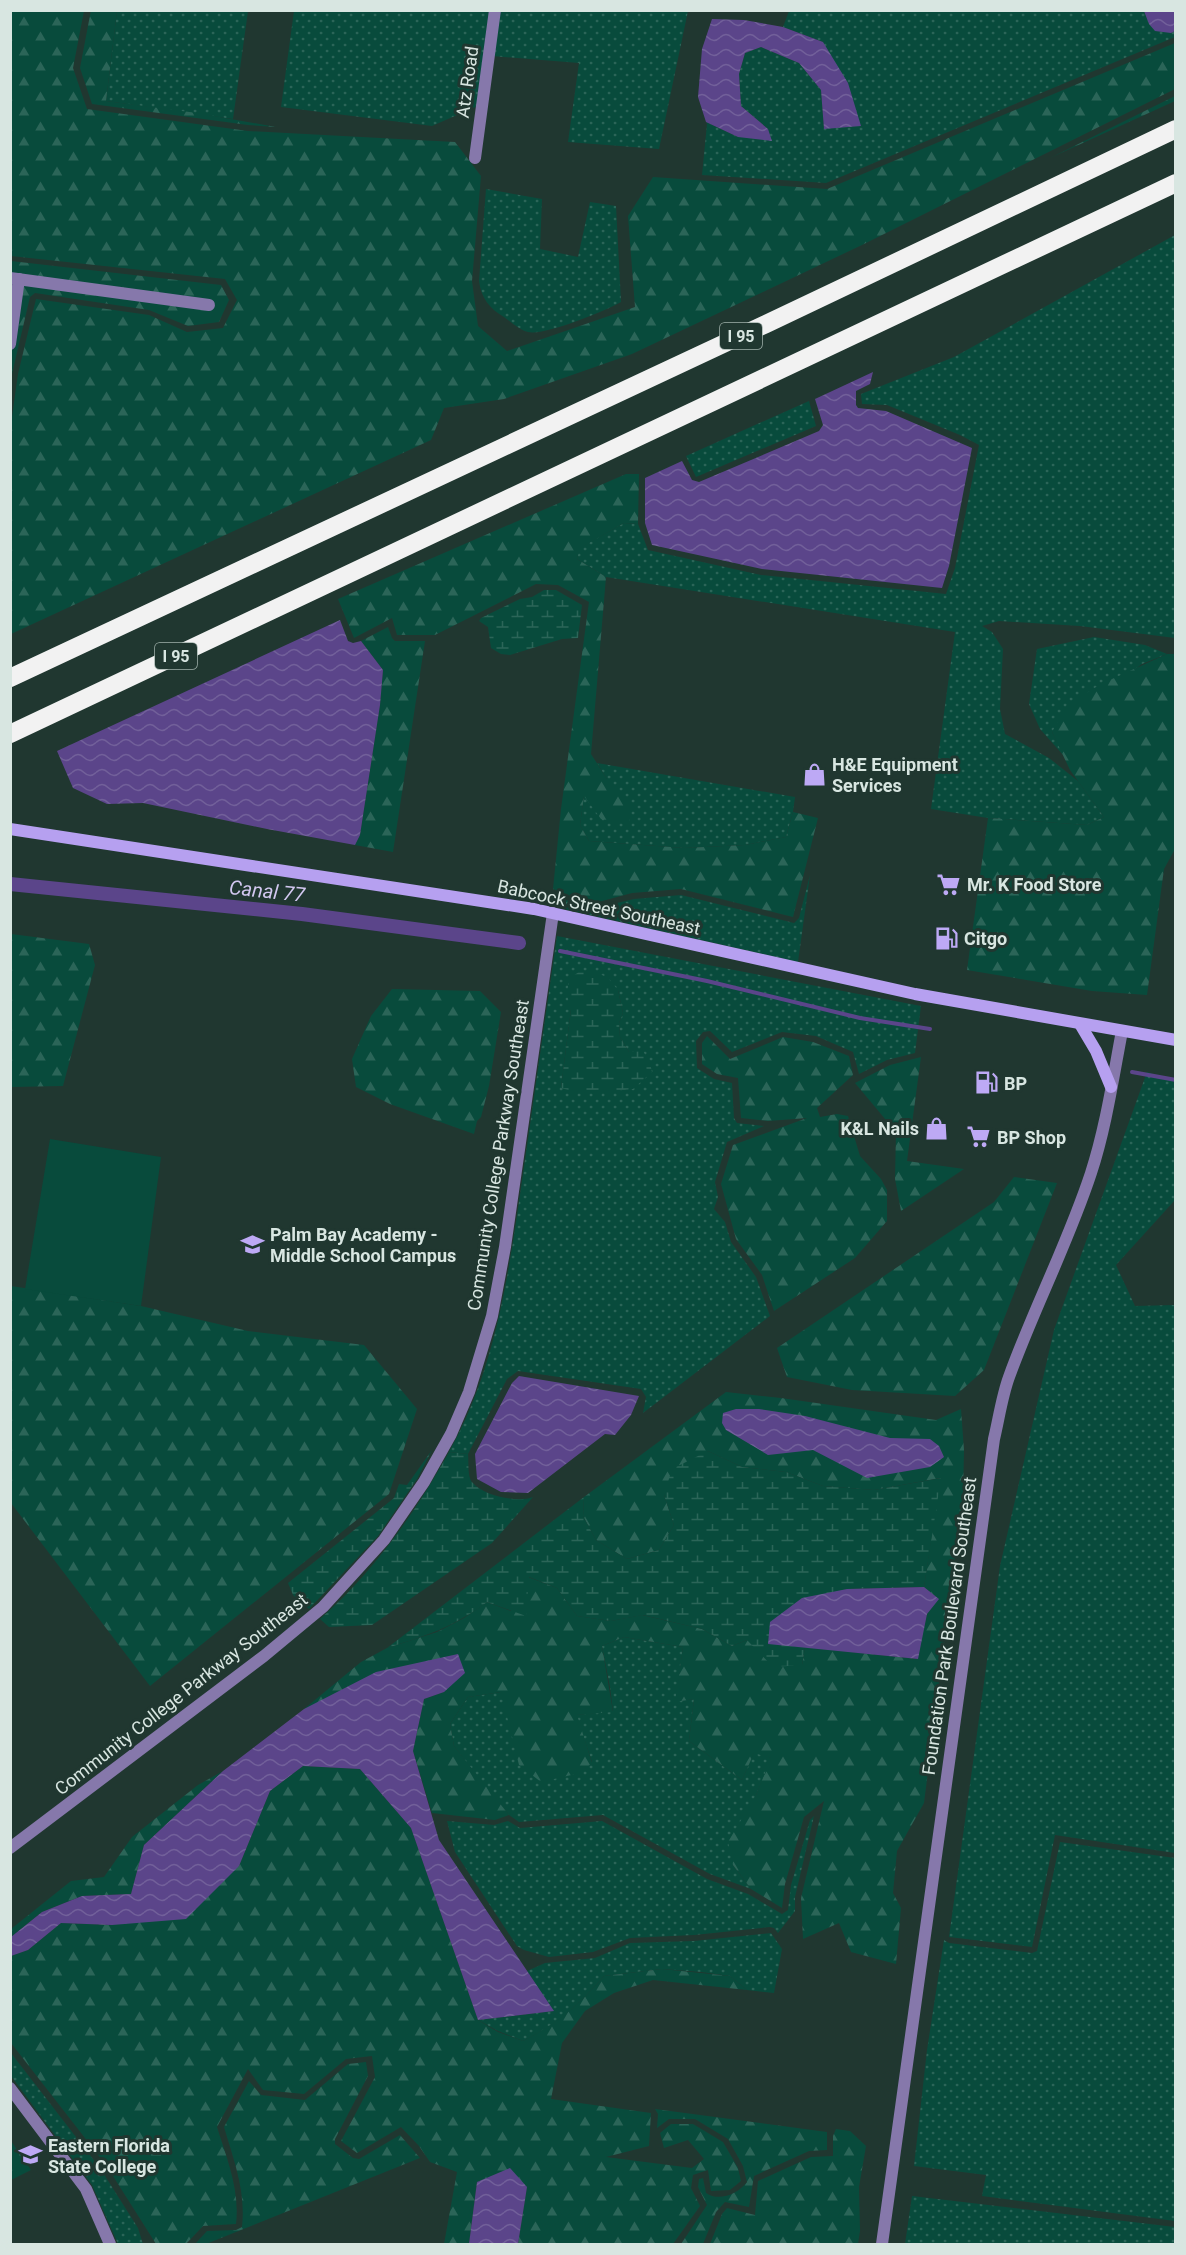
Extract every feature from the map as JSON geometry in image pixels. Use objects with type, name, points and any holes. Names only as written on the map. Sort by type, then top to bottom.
[{"type":"highway","name":"I 95","points":[[10,678],[1176,129]]},
{"type":"highway","name":"I 95","points":[[10,734],[1176,183]]},
{"type":"main road","name":"Babcock Street Southeast","points":[[10,829],[534,909],[893,989],[1176,1040]]},
{"type":"main road","points":[[1080,1024],[1096,1051],[1111,1087]]},
{"type":"street","name":"Atz Road","points":[[475,158],[495,10]]},
{"type":"street","points":[[10,344],[15,279],[209,305]]},
{"type":"street","name":"Community College Parkway Southeast","points":[[10,1848],[264,1656],[323,1607],[384,1540],[424,1482],[469,1392],[492,1316],[505,1247],[553,913]]},
{"type":"street","name":"Foundation Park Boulevard Southeast","points":[[882,2244],[994,1438],[1008,1379],[1039,1300],[1071,1229],[1091,1171],[1122,1031]]},
{"type":"street","points":[[10,2088],[86,2189],[110,2244]]},
{"type":"green space","points":[[11,10],[84,11],[73,68],[87,109],[248,131],[455,142],[481,176],[472,281],[478,326],[507,351],[635,307],[628,216],[653,177],[827,189],[1175,43],[1175,89],[862,245],[632,354],[504,399],[444,408],[431,440],[11,634],[11,424],[18,374],[36,299],[149,315],[187,332],[223,328],[237,300],[225,279],[11,256]]},
{"type":"green space","points":[[91,10],[117,11],[106,101],[197,113],[276,127],[92,104],[80,68]]},
{"type":"green space","points":[[117,11],[248,11],[233,119],[106,101]]},
{"type":"green space","points":[[294,11],[688,11],[659,149],[568,142],[579,63],[492,56],[480,105],[432,126],[281,107]]},
{"type":"green space","points":[[789,11],[1144,11],[1171,33],[1175,31],[1175,37],[826,183],[702,175],[706,122],[738,137],[768,129],[741,106],[739,74],[745,53],[761,47],[799,63],[821,90],[824,129],[823,42],[783,27]]},
{"type":"green space","points":[[1175,96],[1175,101],[1050,158]]},
{"type":"green space","points":[[486,189],[542,199],[540,249],[578,257],[590,202],[616,206],[621,302],[575,322],[536,332],[522,330],[494,310],[484,298],[479,281]]},
{"type":"green space","points":[[1175,235],[1175,638],[1080,626],[999,621],[982,626],[992,632],[1003,649],[1000,709],[1005,734],[1049,758],[1078,781],[1104,817],[1087,825],[988,818],[931,809],[955,632],[606,577],[577,559],[579,548],[624,523],[638,524],[648,550],[761,575],[946,594],[955,568],[979,445],[887,405],[862,404],[861,394],[954,357]]},
{"type":"green space","points":[[11,261],[221,285],[229,300],[219,322],[188,326],[149,310],[35,293],[30,297],[11,378]]},
{"type":"green space","points":[[809,401],[816,426],[696,477],[686,456]]},
{"type":"green space","points":[[626,474],[639,474],[638,524],[624,523],[580,548],[577,559],[606,577],[591,754],[607,779],[631,807],[629,823],[601,819],[584,796],[580,825],[589,841],[684,848],[745,845],[786,837],[793,812],[818,818],[793,917],[681,889],[632,893],[591,904],[553,889],[561,809],[589,602],[558,585],[536,584],[435,635],[397,635],[392,618],[354,638],[338,599]]},
{"type":"green space","points":[[544,590],[556,590],[582,605],[578,638],[562,639],[510,655],[501,654],[491,648],[488,627],[479,621],[481,618]]},
{"type":"green space","points":[[388,627],[395,641],[425,641],[393,852],[355,845],[360,835],[380,705],[383,670],[361,641]]},
{"type":"green space","points":[[1094,637],[1145,645],[1167,654],[1142,664],[1052,732],[1064,756],[1040,729],[1029,704],[1037,649]]},
{"type":"green space","points":[[1167,654],[1176,654],[1175,849],[1164,869],[1147,995],[1092,991],[967,970],[988,818],[1087,825],[1104,817],[1070,770],[1052,732],[1067,705],[1101,684]]},
{"type":"green space","points":[[597,763],[795,797],[786,837],[745,845],[684,848],[589,841],[580,825],[584,795],[607,779]]},
{"type":"green space","points":[[810,875],[798,962],[565,909],[566,900],[591,909],[634,899],[681,895],[794,923],[799,918]]},
{"type":"green space","points":[[11,934],[89,944],[95,965],[63,1086],[11,1087]]},
{"type":"green space","points":[[557,936],[921,1006],[915,1053],[887,1060],[859,1074],[853,1052],[816,1036],[782,1032],[732,1052],[710,1031],[703,1032],[696,1041],[697,1068],[714,1079],[732,1083],[734,1118],[737,1123],[764,1126],[727,1142],[715,1182],[718,1197],[714,1209],[725,1222],[731,1242],[756,1277],[770,1316],[643,1413],[646,1397],[641,1389],[518,1371],[507,1379],[468,1454],[449,1452],[466,1419],[479,1384],[500,1313],[513,1240]],"holes":[[[618,990],[623,1013],[619,1023],[620,1037],[629,1052],[624,1090],[561,1088],[571,1009]]]},
{"type":"green space","points":[[581,971],[598,973],[608,978],[618,990],[623,1013],[619,1023],[620,1037],[629,1052],[643,1051],[652,1072],[633,1089],[580,1093],[561,1088],[571,1009],[567,995],[569,978]]},
{"type":"green space","points":[[392,989],[480,991],[501,1012],[489,1086],[474,1134],[390,1104],[356,1087],[352,1059],[371,1016]]},
{"type":"green space","points":[[707,1036],[730,1059],[783,1037],[813,1042],[849,1056],[853,1075],[817,1108],[820,1117],[837,1114],[848,1116],[860,1156],[881,1179],[887,1190],[887,1221],[855,1258],[774,1311],[762,1275],[736,1239],[721,1184],[733,1145],[807,1118],[768,1121],[741,1118],[738,1078],[717,1074],[702,1064],[702,1043]]},
{"type":"green space","points":[[921,1057],[907,1161],[964,1169],[901,1211],[895,1179],[896,1132],[855,1083],[890,1065]]},
{"type":"green space","points":[[1147,1072],[1175,1082],[1175,1200],[1116,1265],[1135,1306],[1175,1305],[1175,1853],[1055,1835],[1032,1947],[949,1937],[1000,1566],[1054,1330]]},
{"type":"green space","points":[[50,1139],[161,1157],[141,1306],[25,1289]]},
{"type":"green space","points":[[1014,1177],[1057,1183],[984,1370],[955,1396],[852,1390],[787,1377],[777,1348],[994,1202]]},
{"type":"green space","points":[[11,1286],[141,1306],[248,1331],[364,1345],[417,1409],[389,1494],[150,1686],[11,1503]]},
{"type":"green space","points":[[726,1392],[936,1420],[961,1409],[964,1450],[963,1496],[924,1803],[897,1851],[893,1893],[901,1908],[896,1964],[851,1952],[839,1923],[803,1939],[801,1898],[824,1801],[804,1817],[785,1884],[782,1908],[751,1889],[733,1865],[728,1842],[756,1795],[771,1758],[754,1753],[742,1780],[689,1741],[694,1699],[675,1702],[683,1647],[624,1637],[602,1646],[613,1712],[577,1715],[592,1763],[580,1773],[541,1782],[519,1765],[501,1692],[468,1697],[450,1724],[454,1746],[509,1815],[495,1820],[432,1813],[413,1751],[424,1699],[444,1692],[304,1709],[361,1662],[387,1648],[437,1632],[464,1618],[487,1602],[511,1611],[528,1577],[557,1588],[577,1616],[611,1621],[642,1615],[702,1629],[732,1646],[747,1640],[802,1665],[805,1647],[917,1659],[927,1614],[938,1599],[924,1587],[940,1478],[874,1490],[823,1486],[786,1472],[742,1467],[708,1451],[664,1495],[674,1525],[659,1550],[627,1559],[596,1540],[583,1516],[584,1497]]},
{"type":"green space","points":[[432,1450],[417,1479],[378,1536],[309,1609],[293,1595],[288,1583],[394,1498],[399,1484],[407,1485]]},
{"type":"green space","points":[[708,1451],[742,1467],[786,1472],[823,1486],[874,1490],[941,1478],[924,1587],[847,1589],[768,1643],[805,1647],[802,1665],[773,1667],[747,1640],[732,1646],[702,1629],[643,1615],[611,1621],[577,1616],[557,1588],[529,1577],[526,1616],[487,1602],[439,1630],[387,1648],[584,1497],[583,1516],[596,1540],[627,1559],[659,1550],[674,1525],[664,1495],[672,1469]]},
{"type":"green space","points":[[449,1452],[468,1454],[471,1481],[485,1492],[510,1499],[533,1497],[492,1543],[372,1625],[329,1627],[320,1619],[357,1582],[392,1541]]},
{"type":"green space","points":[[624,1637],[683,1647],[676,1701],[694,1699],[689,1741],[742,1780],[754,1752],[772,1758],[756,1795],[733,1865],[751,1889],[710,1874],[603,1815],[519,1822],[509,1815],[454,1746],[450,1724],[468,1697],[501,1692],[592,1762],[576,1715],[613,1711],[602,1646]]},
{"type":"green space","points":[[303,1766],[360,1769],[411,1828],[478,2020],[498,2032],[523,2041],[567,2013],[604,1976],[662,1969],[730,1976],[747,1990],[653,1980],[614,1993],[585,2011],[562,2043],[551,2099],[651,2113],[649,2146],[606,2157],[692,2168],[704,2159],[688,2140],[664,2148],[660,2133],[671,2124],[693,2124],[723,2142],[738,2168],[741,2181],[730,2190],[711,2191],[708,2170],[693,2175],[691,2188],[700,2206],[673,2244],[518,2244],[527,2187],[477,2182],[469,2244],[444,2244],[457,2172],[430,2162],[401,2127],[357,2153],[341,2141],[375,2077],[372,2056],[346,2059],[304,2094],[263,2090],[248,2069],[217,2127],[234,2187],[236,2224],[203,2226],[186,2244],[156,2244],[106,2165],[11,2043],[11,1956],[28,1950],[61,1923],[112,1925],[239,1866],[270,1791]]},
{"type":"green space","points":[[223,1771],[144,1845],[131,1894],[82,1896],[42,1912],[11,1937],[11,1929],[71,1881],[104,1877],[132,1837],[198,1785]]},
{"type":"green space","points":[[814,1816],[795,1897],[795,1911],[778,1933],[770,1927],[694,1935],[630,1938],[593,1952],[549,1957],[517,1946],[455,1852],[447,1821],[494,1825],[508,1821],[520,1828],[602,1821],[707,1879],[748,1894],[782,1914],[788,1910],[791,1885],[810,1820]]},
{"type":"green space","points":[[1060,1842],[1175,1858],[1175,2221],[982,2196],[986,2175],[914,2166],[927,2050],[944,1940],[949,1943],[1032,1953],[1037,1951]]},
{"type":"green space","points":[[771,1933],[782,1949],[774,1993],[747,1990],[730,1976],[662,1969],[604,1976],[567,2013],[547,2028],[523,2041],[478,2020],[553,2011],[527,1971],[545,1963],[595,1958],[630,1943],[694,1941]]},
{"type":"green space","points":[[11,2053],[100,2168],[138,2228],[143,2244],[118,2244],[92,2185],[11,2076]]},
{"type":"green space","points":[[366,2062],[368,2076],[335,2139],[335,2144],[353,2158],[359,2159],[400,2135],[420,2158],[206,2244],[195,2244],[207,2231],[236,2230],[242,2227],[241,2189],[224,2127],[249,2081],[261,2095],[305,2100],[348,2064]]},
{"type":"green space","points":[[655,2109],[827,2132],[827,2150],[809,2151],[754,2176],[749,2207],[725,2202],[716,2212],[703,2244],[681,2244],[707,2205],[698,2187],[699,2179],[703,2178],[706,2193],[717,2197],[734,2193],[747,2182],[743,2166],[728,2139],[695,2119],[669,2119],[657,2128],[658,2114]]},
{"type":"green space","points":[[836,2129],[850,2131],[866,2146],[859,2187],[858,2244],[710,2244],[722,2214],[727,2208],[755,2215],[758,2181],[811,2157],[833,2156],[833,2136]]},
{"type":"green space","points":[[11,2141],[31,2170],[10,2180]]},
{"type":"green space","points":[[912,2196],[1175,2227],[1175,2244],[905,2244]]},
{"type":"water","points":[[1144,11],[1175,11],[1175,31],[1171,33],[1155,31],[1149,24]]},
{"type":"water","points":[[712,19],[744,20],[783,27],[823,42],[848,83],[861,126],[824,129],[821,90],[799,63],[761,47],[745,53],[739,74],[741,106],[768,129],[772,141],[738,137],[706,122],[698,97],[702,49]]},
{"type":"water","points":[[873,372],[870,384],[856,391],[858,408],[886,411],[972,448],[949,566],[942,588],[762,569],[652,545],[645,523],[645,478],[682,461],[692,480],[699,482],[819,431],[823,425],[815,399]]},
{"type":"water","points":[[340,620],[348,641],[353,643],[361,641],[383,670],[380,705],[360,835],[355,845],[143,803],[107,804],[73,788],[57,751]]},
{"type":"water","points":[[519,1376],[639,1396],[631,1415],[615,1435],[605,1434],[528,1493],[501,1492],[477,1479],[475,1454],[512,1383]]},
{"type":"water","points":[[736,1409],[759,1409],[805,1416],[890,1438],[930,1439],[939,1446],[944,1457],[930,1467],[867,1478],[813,1450],[768,1455],[726,1430],[722,1423],[723,1413]]},
{"type":"water","points":[[924,1587],[939,1599],[927,1614],[918,1659],[768,1644],[770,1622],[802,1598],[847,1589]]},
{"type":"water","points":[[458,1654],[465,1673],[444,1692],[424,1699],[413,1751],[439,1840],[554,2011],[478,2020],[411,1828],[360,1769],[303,1766],[270,1791],[239,1866],[186,1919],[112,1925],[61,1923],[28,1950],[11,1956],[11,1937],[42,1912],[82,1896],[131,1894],[144,1845],[223,1771],[304,1709],[376,1672]]},
{"type":"water","points":[[510,2168],[527,2187],[518,2244],[469,2244],[477,2182]]},
{"type":"waterway","name":"Canal 77","points":[[10,884],[302,914],[519,943]]},
{"type":"waterway","points":[[560,951],[707,981],[860,1018],[930,1029]]},
{"type":"waterway","points":[[1132,1072],[1176,1080]]},
{"type":"place","name":"H&E Equipment Services","points":[[814,774]]},
{"type":"place","name":"Mr. K Food Store","points":[[949,884]]},
{"type":"place","name":"Citgo","points":[[946,938]]},
{"type":"place","name":"BP","points":[[986,1083]]},
{"type":"place","name":"K&L Nails","points":[[937,1128]]},
{"type":"place","name":"BP Shop","points":[[979,1137]]},
{"type":"place","name":"Palm Bay Academy - Middle School Campus","points":[[252,1244]]},
{"type":"place","name":"Eastern Florida State College","points":[[30,2155]]}]
